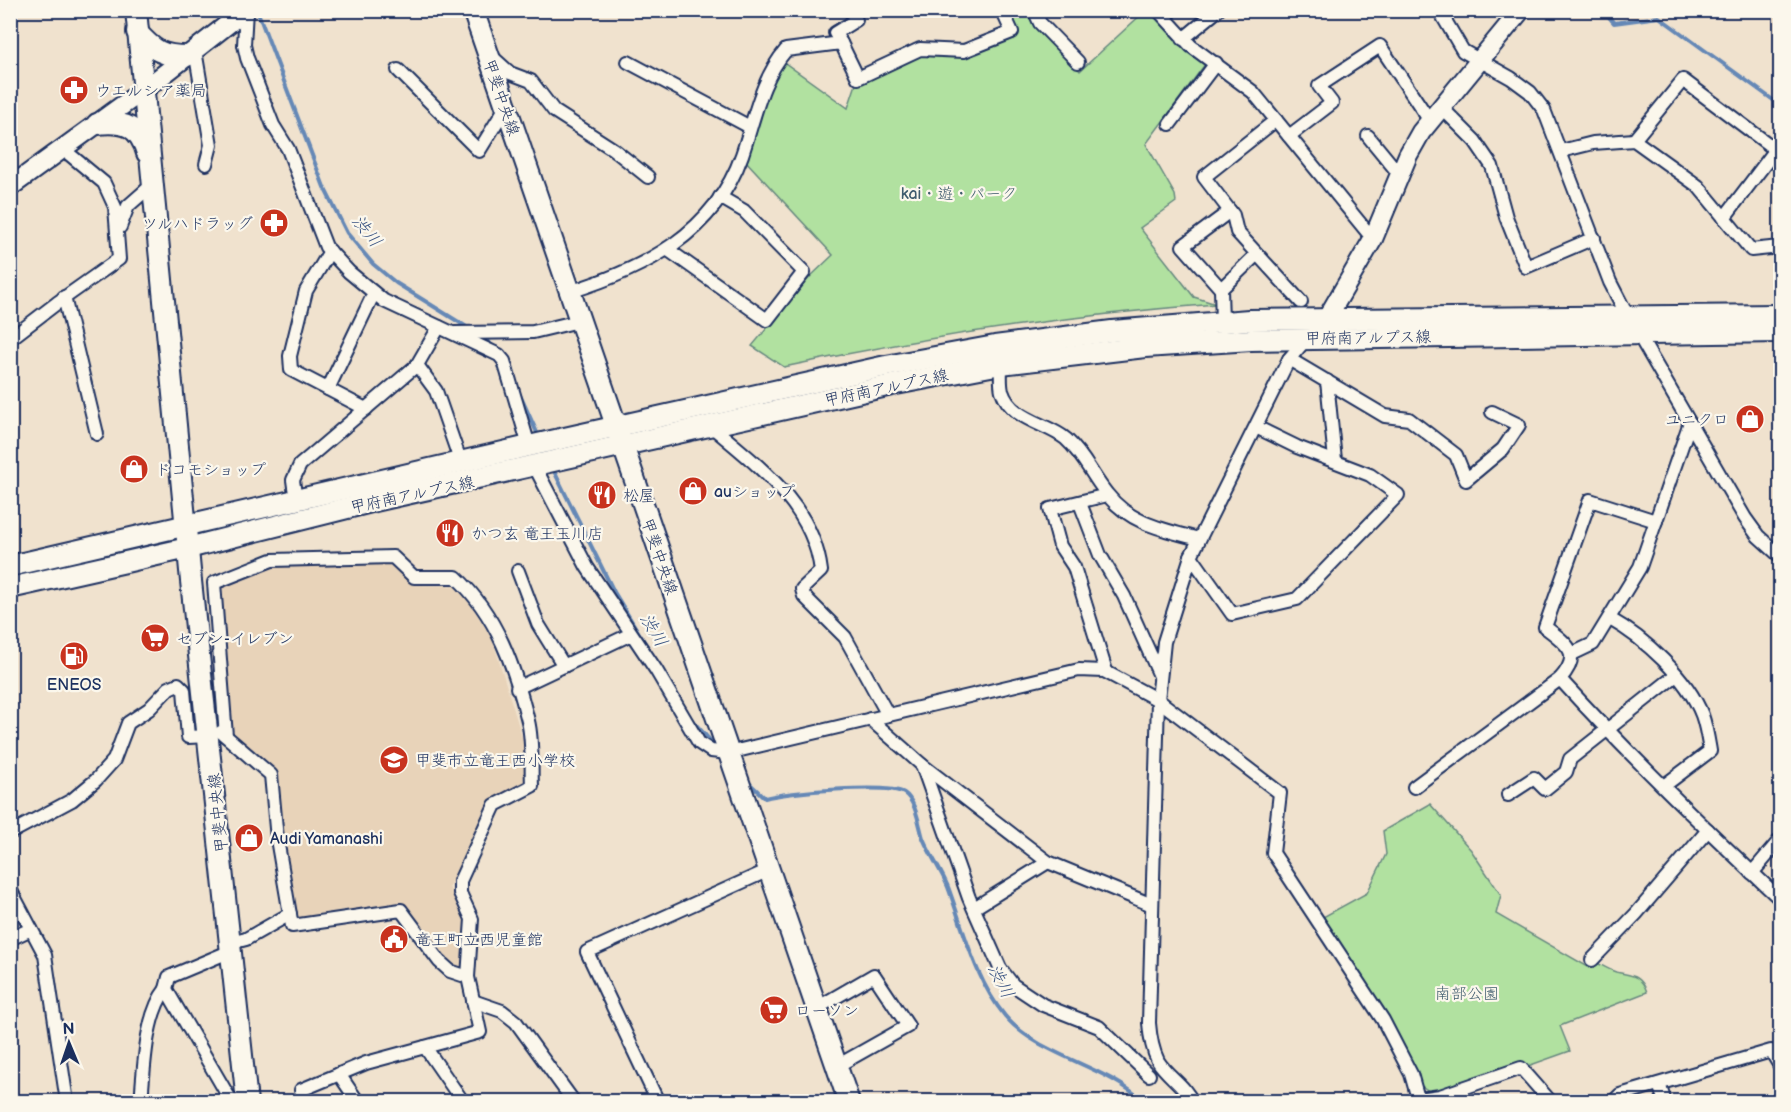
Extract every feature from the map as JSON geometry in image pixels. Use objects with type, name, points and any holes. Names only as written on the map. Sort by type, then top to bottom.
[{"type":"main road","points":[[136,10],[153,177]]},
{"type":"main road","name":"甲斐中央線","points":[[473,10],[621,446],[849,1101]]},
{"type":"main road","points":[[137,32],[150,47],[168,56],[191,53]]},
{"type":"main road","points":[[97,124],[121,123],[142,137],[153,177]]},
{"type":"main road","name":"甲斐中央線","points":[[153,177],[188,548],[215,735],[231,947],[247,1101]]},
{"type":"main road","name":"甲府南アルプス線","points":[[10,566],[886,366],[995,346],[1112,330],[1222,322],[1327,318],[1780,315]]},
{"type":"main road","name":"甲府南アルプス線","points":[[10,588],[188,548],[375,501],[535,467],[896,384],[1001,364],[1145,347],[1307,338],[1780,332]]},
{"type":"street","points":[[850,10],[856,21],[836,33],[858,78],[920,49],[964,51],[1012,32],[1002,10]]},
{"type":"street","points":[[1034,10],[1040,23],[1078,62]]},
{"type":"street","points":[[1158,10],[1184,39],[1253,92],[1372,238]]},
{"type":"street","points":[[1184,39],[1218,10]]},
{"type":"street","points":[[1439,10],[1463,51],[1511,78],[1530,92],[1544,110],[1610,282],[1627,315],[1689,424],[1758,536],[1780,556]]},
{"type":"street","points":[[1192,1101],[1189,1094],[1159,1062],[1151,1043],[1149,1023],[1158,700],[1164,642],[1191,556],[1289,359],[1327,318],[1372,238],[1408,155],[1435,114],[1521,10]]},
{"type":"street","points":[[10,187],[145,89],[246,11]]},
{"type":"street","points":[[246,11],[244,45],[247,58],[273,125],[288,149],[319,234],[330,251],[384,301],[499,356],[504,361],[529,446]]},
{"type":"street","points":[[569,292],[611,278],[680,242],[706,218],[720,197],[741,157],[768,79],[786,50],[841,43]]},
{"type":"street","points":[[1289,136],[1332,103],[1319,86],[1380,46],[1435,114],[1475,141],[1492,166],[1506,217],[1526,267],[1594,238]]},
{"type":"street","points":[[487,52],[510,73],[531,81],[554,111],[613,149],[648,177]]},
{"type":"street","points":[[191,53],[211,145],[206,164]]},
{"type":"street","points":[[628,62],[750,127]]},
{"type":"street","points":[[1170,123],[1216,63]]},
{"type":"street","points":[[398,70],[479,151],[506,107]]},
{"type":"street","points":[[1634,141],[1683,80],[1778,146],[1724,218]]},
{"type":"street","points":[[1276,120],[1204,177],[1230,211],[1237,232],[1300,302]]},
{"type":"street","points":[[1368,136],[1400,175]]},
{"type":"street","points":[[1561,151],[1593,143],[1634,141],[1698,186],[1751,250],[1780,247]]},
{"type":"street","points":[[10,339],[64,297],[120,259],[115,207],[104,183],[63,149]]},
{"type":"street","points":[[118,234],[128,206],[153,177]]},
{"type":"street","points":[[667,249],[767,320],[804,272],[744,211],[720,197]]},
{"type":"street","points":[[1222,322],[1221,288],[1183,246],[1230,211]]},
{"type":"street","points":[[330,251],[306,291],[290,357],[291,370],[366,409]]},
{"type":"street","points":[[1221,288],[1257,254]]},
{"type":"street","points":[[328,389],[374,293]]},
{"type":"street","points":[[64,297],[97,434]]},
{"type":"street","points":[[451,333],[533,332],[579,321]]},
{"type":"street","points":[[296,501],[293,480],[300,465],[417,365],[439,327]]},
{"type":"street","points":[[1289,359],[1385,416],[1409,419],[1456,455],[1466,480],[1503,448],[1519,425],[1492,412]]},
{"type":"street","points":[[1001,364],[1002,392],[1020,415],[1064,438],[1084,457],[1107,495],[1125,512],[1144,524],[1199,539]]},
{"type":"street","points":[[417,365],[436,391],[461,463]]},
{"type":"street","points":[[1327,381],[1335,460]]},
{"type":"street","points":[[1572,654],[1593,644],[1641,567],[1689,424]]},
{"type":"street","points":[[711,426],[780,484],[801,516],[818,552],[821,570],[802,589],[804,596],[845,637],[888,715]]},
{"type":"street","points":[[1191,556],[1232,614],[1297,598],[1398,495],[1370,475],[1297,447],[1256,427]]},
{"type":"street","points":[[535,467],[587,567],[632,634],[699,743],[711,751],[728,753],[1079,670],[1106,671],[1158,700],[1280,793],[1272,853],[1383,1020],[1411,1074],[1419,1100],[1440,1096],[1521,1068],[1551,1101]]},
{"type":"street","points":[[1106,671],[1074,567],[1060,546],[1050,509],[1107,495]]},
{"type":"street","points":[[1414,787],[1560,679],[1570,667],[1572,654],[1566,644],[1545,627],[1590,500],[1656,521]]},
{"type":"street","points":[[1080,503],[1100,555],[1124,596],[1161,677]]},
{"type":"street","points":[[215,735],[214,583],[272,560],[393,557],[414,577],[456,577],[471,591],[492,619],[501,636],[529,723],[531,786],[495,805],[460,880],[460,893],[472,919],[468,977],[480,1032],[366,1063],[301,1090],[304,1101]]},
{"type":"street","points":[[518,571],[538,624],[564,666]]},
{"type":"street","points":[[1610,618],[1636,634],[1675,676],[1702,715],[1710,751],[1665,785]]},
{"type":"street","points":[[517,688],[632,634]]},
{"type":"street","points":[[1508,795],[1533,778],[1545,789],[1566,772],[1570,759],[1675,676]]},
{"type":"street","points":[[1560,679],[1634,760],[1665,785],[1780,899]]},
{"type":"street","points":[[10,833],[72,800],[96,780],[114,760],[128,723],[149,709],[169,688],[178,684],[184,690],[188,737],[215,735],[271,775],[277,839],[292,926],[401,910],[439,961],[450,971],[468,977]]},
{"type":"street","points":[[870,719],[922,765],[1048,862],[1152,905]]},
{"type":"street","points":[[922,765],[974,908],[1000,968],[1013,985],[1042,1005],[1099,1027],[1149,1076]]},
{"type":"street","points":[[1592,960],[1636,914],[1708,830]]},
{"type":"street","points":[[1752,873],[1780,840]]},
{"type":"street","points":[[974,908],[1048,862]]},
{"type":"street","points":[[658,1101],[586,952],[769,870]]},
{"type":"street","points":[[10,889],[45,955],[67,1101]]},
{"type":"street","points":[[141,1101],[146,1051],[159,999],[166,989],[169,976],[231,947],[290,914]]},
{"type":"street","points":[[10,939],[31,928]]},
{"type":"street","points":[[817,1008],[874,975],[908,1026],[837,1066]]},
{"type":"street","points":[[166,989],[230,1099],[237,1101]]},
{"type":"street","points":[[473,1001],[502,1011],[516,1022],[574,1101]]},
{"type":"street","points":[[425,1047],[464,1101]]},
{"type":"street","points":[[1613,1101],[1620,1095],[1771,1052],[1780,1066]]},
{"type":"street","points":[[339,1074],[358,1101]]},
{"type":"street","points":[[1659,1084],[1665,1101]]},
{"type":"shaded area","name":"甲斐市立竜王西小学校","points":[[388,563],[413,585],[459,586],[492,638],[525,747],[525,786],[490,803],[449,887],[469,927],[464,971],[452,967],[441,955],[403,904],[298,918],[284,838],[277,773],[230,731],[220,584],[272,565]]},
{"type":"green space","name":"kai・遊・パーク","points":[[1006,11],[1032,11],[1038,24],[1080,71],[1145,11],[1150,11],[1206,63],[1146,144],[1175,195],[1176,202],[1140,228],[1194,297],[1216,304],[1107,314],[999,328],[784,367],[752,346],[810,277],[833,255],[745,160],[757,115],[782,61],[848,108],[856,84],[922,52],[1017,34]]},
{"type":"green space","name":"南部公園","points":[[1430,804],[1471,850],[1501,895],[1496,914],[1588,967],[1597,963],[1639,979],[1647,992],[1560,1026],[1570,1051],[1528,1066],[1518,1063],[1439,1092],[1429,1091],[1420,1085],[1323,917],[1367,893],[1386,854],[1383,831]]},
{"type":"waterway","name":"渋川","points":[[257,10],[324,187],[347,233],[373,264],[396,283],[470,329]]},
{"type":"waterway","points":[[1603,10],[1614,23],[1659,17],[1780,105]]},
{"type":"waterway","name":"渋川","points":[[482,336],[496,349]]},
{"type":"waterway","name":"渋川","points":[[520,395],[539,437]]},
{"type":"waterway","name":"渋川","points":[[553,469],[614,592],[691,719],[717,748]]},
{"type":"waterway","name":"渋川","points":[[748,782],[765,798],[814,791],[859,789],[895,790],[904,793],[914,807],[923,838],[948,887],[978,971],[1005,1016],[1035,1041],[1111,1079],[1144,1102]]},
{"type":"place","name":"ウエルシア薬局","points":[[74,90]]},
{"type":"place","name":"ツルハドラッグ","points":[[274,223]]},
{"type":"place","name":"ユニクロ","points":[[1750,419]]},
{"type":"place","name":"ドコモショップ","points":[[134,469]]},
{"type":"place","name":"auショップ","points":[[693,491]]},
{"type":"place","name":"松屋","points":[[602,495]]},
{"type":"place","name":"かつ玄 竜王玉川店","points":[[450,533]]},
{"type":"place","name":"セブン-イレブン","points":[[155,638]]},
{"type":"place","name":"ENEOS","points":[[74,656]]},
{"type":"place","name":"甲斐市立竜王西小学校","points":[[394,760]]},
{"type":"place","name":"Audi Yamanashi","points":[[249,838]]},
{"type":"place","name":"竜王町立西児童館","points":[[394,939]]},
{"type":"place","name":"ローソン","points":[[774,1010]]}]
